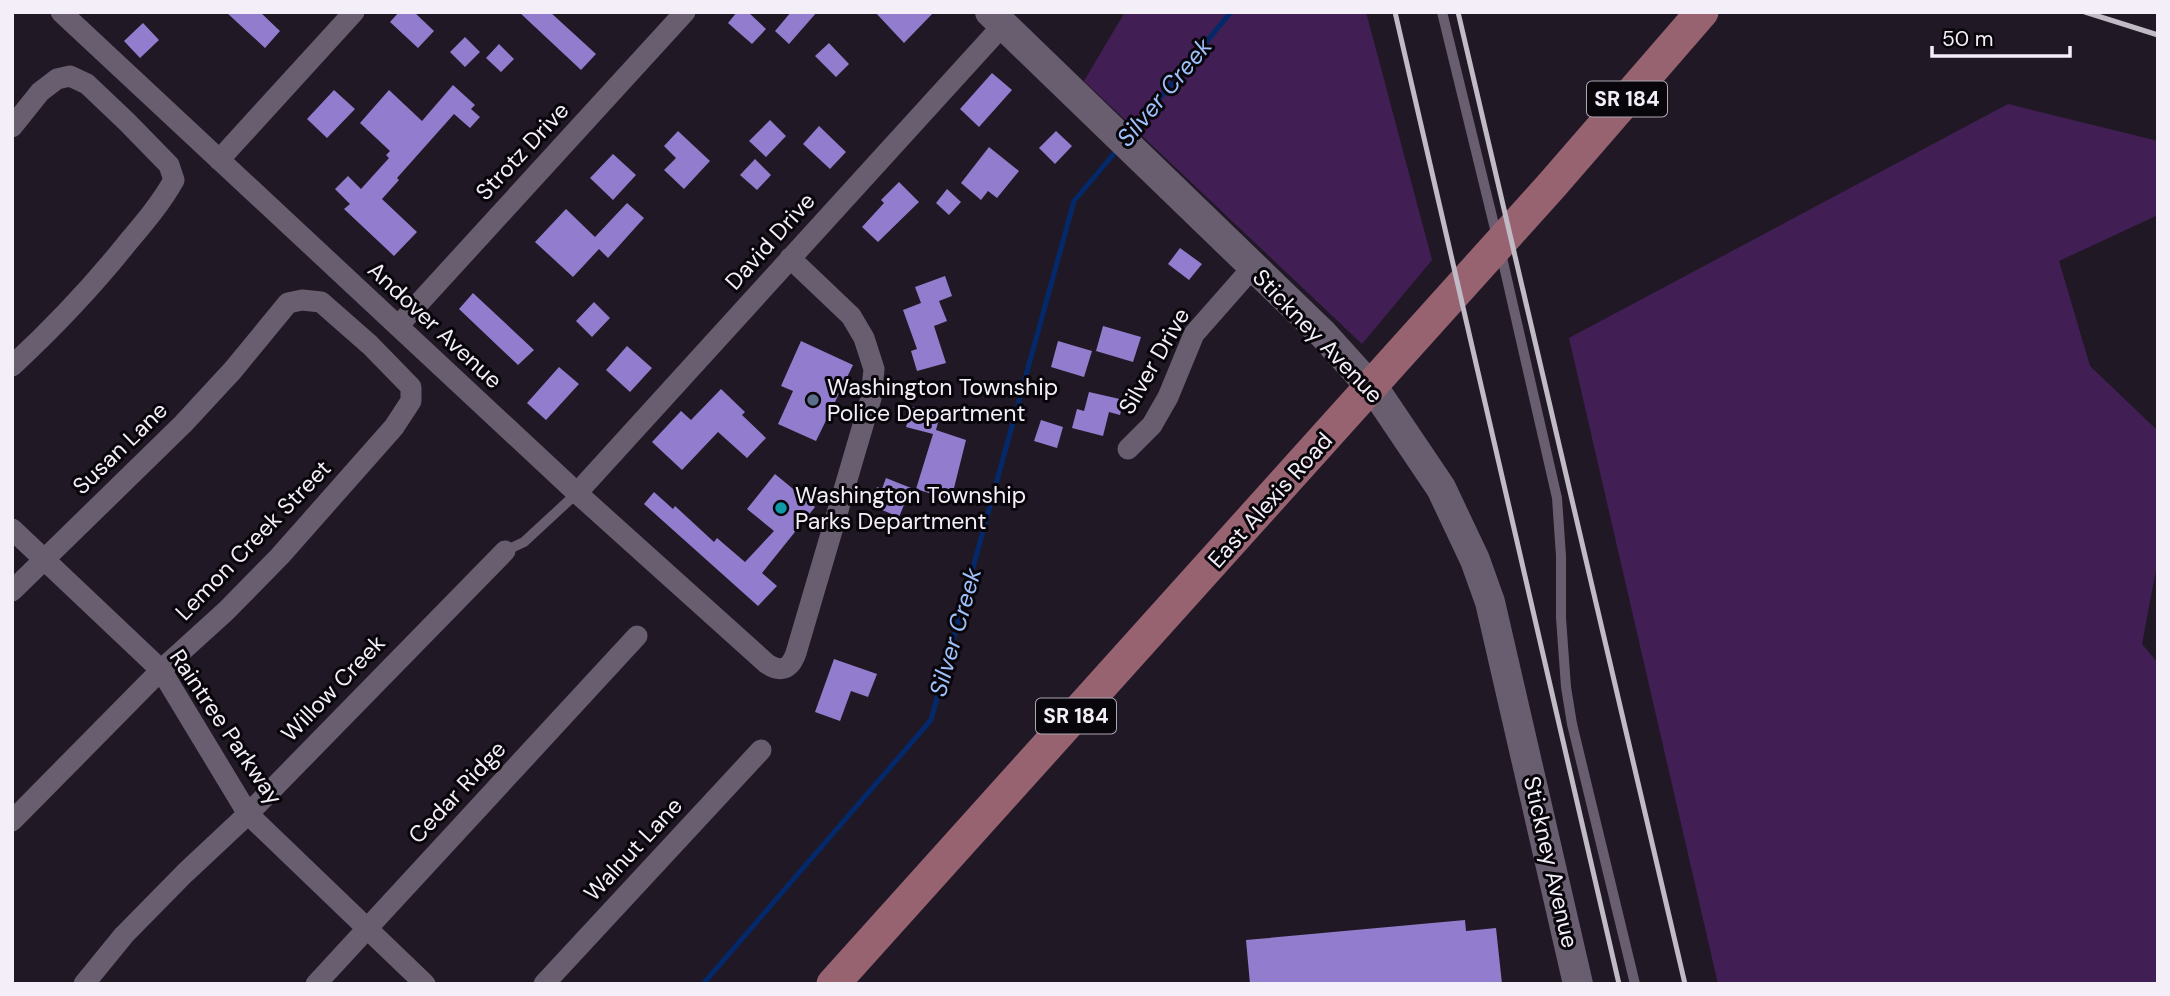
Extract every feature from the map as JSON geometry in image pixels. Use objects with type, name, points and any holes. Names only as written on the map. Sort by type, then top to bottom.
[{"type":"main road","name":"East Alexis Road","points":[[833,984],[1318,447],[1702,12]]},
{"type":"street","name":"Andover Avenue","points":[[61,12],[577,493],[766,663],[779,670],[786,669],[796,653],[859,441],[874,381],[868,347],[851,316],[790,258]]},
{"type":"street","points":[[219,160],[354,12]]},
{"type":"street","name":"Strotz Drive","points":[[398,326],[685,12]]},
{"type":"street","name":"Stickney Avenue","points":[[997,18],[1322,334],[1374,390],[1441,488],[1475,560],[1490,602],[1578,984]]},
{"type":"street","name":"David Drive","points":[[577,493],[790,258],[997,18]]},
{"type":"street","points":[[12,127],[40,92],[57,79],[70,76],[88,84],[127,122],[169,165],[174,180],[163,200],[111,264],[12,366]]},
{"type":"street","name":"Silver Drive","points":[[1128,449],[1152,425],[1168,397],[1194,334],[1253,267]]},
{"type":"street","name":"Susan Lane","points":[[12,592],[184,424],[288,303],[302,300],[321,302],[370,345],[411,387],[411,401],[381,442]]},
{"type":"street","name":"Lemon Creek Street","points":[[12,821],[161,670],[226,611],[280,556],[381,442]]},
{"type":"street","name":"Raintree Parkway","points":[[12,529],[161,670],[248,814],[425,984]]},
{"type":"street","name":"Willow Creek","points":[[84,984],[124,935],[248,814],[505,551]]},
{"type":"street","name":"Cedar Ridge","points":[[316,984],[637,636]]},
{"type":"street","name":"Walnut Lane","points":[[544,984],[761,750]]},
{"type":"lane","points":[[1442,12],[1549,457],[1557,498],[1566,687],[1572,724],[1635,984]]},
{"type":"lane","points":[[505,551],[524,542],[577,493]]},
{"type":"shaded area","points":[[1125,12],[1366,12],[1432,260],[1362,344],[1084,81]]},
{"type":"shaded area","points":[[2008,104],[2158,141],[2158,215],[2059,261],[2090,366],[2158,431],[2158,559],[2142,644],[2158,663],[2158,984],[1718,984],[1569,338]]},
{"type":"building","points":[[226,12],[260,12],[280,31],[265,48]]},
{"type":"building","points":[[399,12],[414,12],[434,31],[418,48],[390,22]]},
{"type":"building","points":[[519,12],[550,12],[596,54],[581,70]]},
{"type":"building","points":[[737,12],[748,12],[766,29],[752,44],[728,23]]},
{"type":"building","points":[[791,12],[817,12],[789,44],[775,31]]},
{"type":"building","points":[[875,12],[934,12],[904,43]]},
{"type":"building","points":[[143,23],[159,40],[140,58],[124,41]]},
{"type":"building","points":[[465,37],[480,52],[465,67],[450,52]]},
{"type":"building","points":[[829,43],[849,64],[836,77],[815,56]]},
{"type":"building","points":[[499,44],[514,59],[501,72],[486,58]]},
{"type":"building","points":[[992,73],[1012,90],[979,127],[960,109]]},
{"type":"building","points":[[453,85],[475,105],[471,109],[480,117],[470,128],[454,114],[397,178],[399,180],[382,199],[417,232],[394,256],[344,209],[350,204],[335,189],[348,176],[361,189],[389,158],[386,155],[390,151],[360,123],[389,90],[422,121]]},
{"type":"building","points":[[334,90],[355,109],[327,138],[307,119]]},
{"type":"building","points":[[770,120],[786,136],[766,157],[749,141]]},
{"type":"building","points":[[819,126],[846,152],[830,169],[803,144]]},
{"type":"building","points":[[678,131],[710,161],[684,189],[664,170],[676,158],[664,146]]},
{"type":"building","points":[[1056,131],[1072,146],[1055,164],[1039,148]]},
{"type":"building","points":[[989,147],[1019,171],[997,198],[988,191],[981,200],[961,183]]},
{"type":"building","points":[[613,154],[636,175],[613,200],[590,178]]},
{"type":"building","points":[[755,159],[771,175],[757,190],[740,175]]},
{"type":"building","points":[[899,182],[919,202],[878,242],[862,227],[884,203],[881,200]]},
{"type":"building","points":[[947,189],[961,202],[949,215],[936,203]]},
{"type":"building","points":[[627,203],[644,218],[608,258],[599,249],[573,277],[535,242],[566,209],[595,237]]},
{"type":"building","points":[[1180,248],[1202,264],[1189,280],[1168,264]]},
{"type":"building","points":[[945,276],[952,296],[939,301],[947,321],[934,326],[946,363],[917,371],[911,351],[917,349],[903,310],[921,303],[915,287]]},
{"type":"building","points":[[473,293],[534,350],[518,365],[459,309]]},
{"type":"building","points":[[594,302],[610,318],[592,337],[576,321]]},
{"type":"building","points":[[1103,326],[1141,337],[1133,362],[1096,351]]},
{"type":"building","name":"Washington Township Police Department","points":[[801,341],[853,365],[816,441],[778,424],[793,391],[781,386]]},
{"type":"building","points":[[1058,341],[1092,351],[1084,377],[1051,367]]},
{"type":"building","points":[[627,346],[652,368],[630,392],[606,370]]},
{"type":"building","points":[[559,367],[579,384],[546,420],[527,403]]},
{"type":"building","points":[[721,389],[745,412],[742,415],[766,438],[747,458],[718,432],[682,470],[652,442],[681,411],[691,420]]},
{"type":"building","points":[[1089,392],[1124,400],[1120,415],[1109,412],[1103,436],[1072,428],[1077,409],[1084,411]]},
{"type":"building","points":[[912,407],[940,415],[936,430],[966,440],[951,500],[916,489],[933,434],[906,427]]},
{"type":"building","points":[[1041,420],[1063,427],[1057,448],[1034,441]]},
{"type":"building","points":[[775,474],[815,507],[762,573],[777,586],[758,606],[644,504],[654,492],[673,509],[675,506],[714,542],[717,538],[745,562],[774,531],[747,509]]},
{"type":"building","points":[[886,478],[911,488],[899,517],[870,505],[877,487],[882,489]]},
{"type":"building","points":[[834,659],[877,674],[868,697],[851,691],[840,721],[815,712]]},
{"type":"building","points":[[1465,920],[1466,931],[1496,928],[1502,984],[1250,984],[1246,940]]},
{"type":"waterway","name":"Silver Creek","points":[[1130,134],[1231,12]]},
{"type":"waterway","name":"Silver Creek","points":[[703,984],[931,720],[1074,201],[1117,150]]},
{"type":"railway","points":[[1395,12],[1619,984]]},
{"type":"railway","points":[[1458,12],[1685,984]]},
{"type":"railway","points":[[2085,12],[2158,35]]},
{"type":"place","name":"Washington Township Police Department","points":[[813,400]]},
{"type":"place","name":"Washington Township Parks Department","points":[[781,508]]}]
